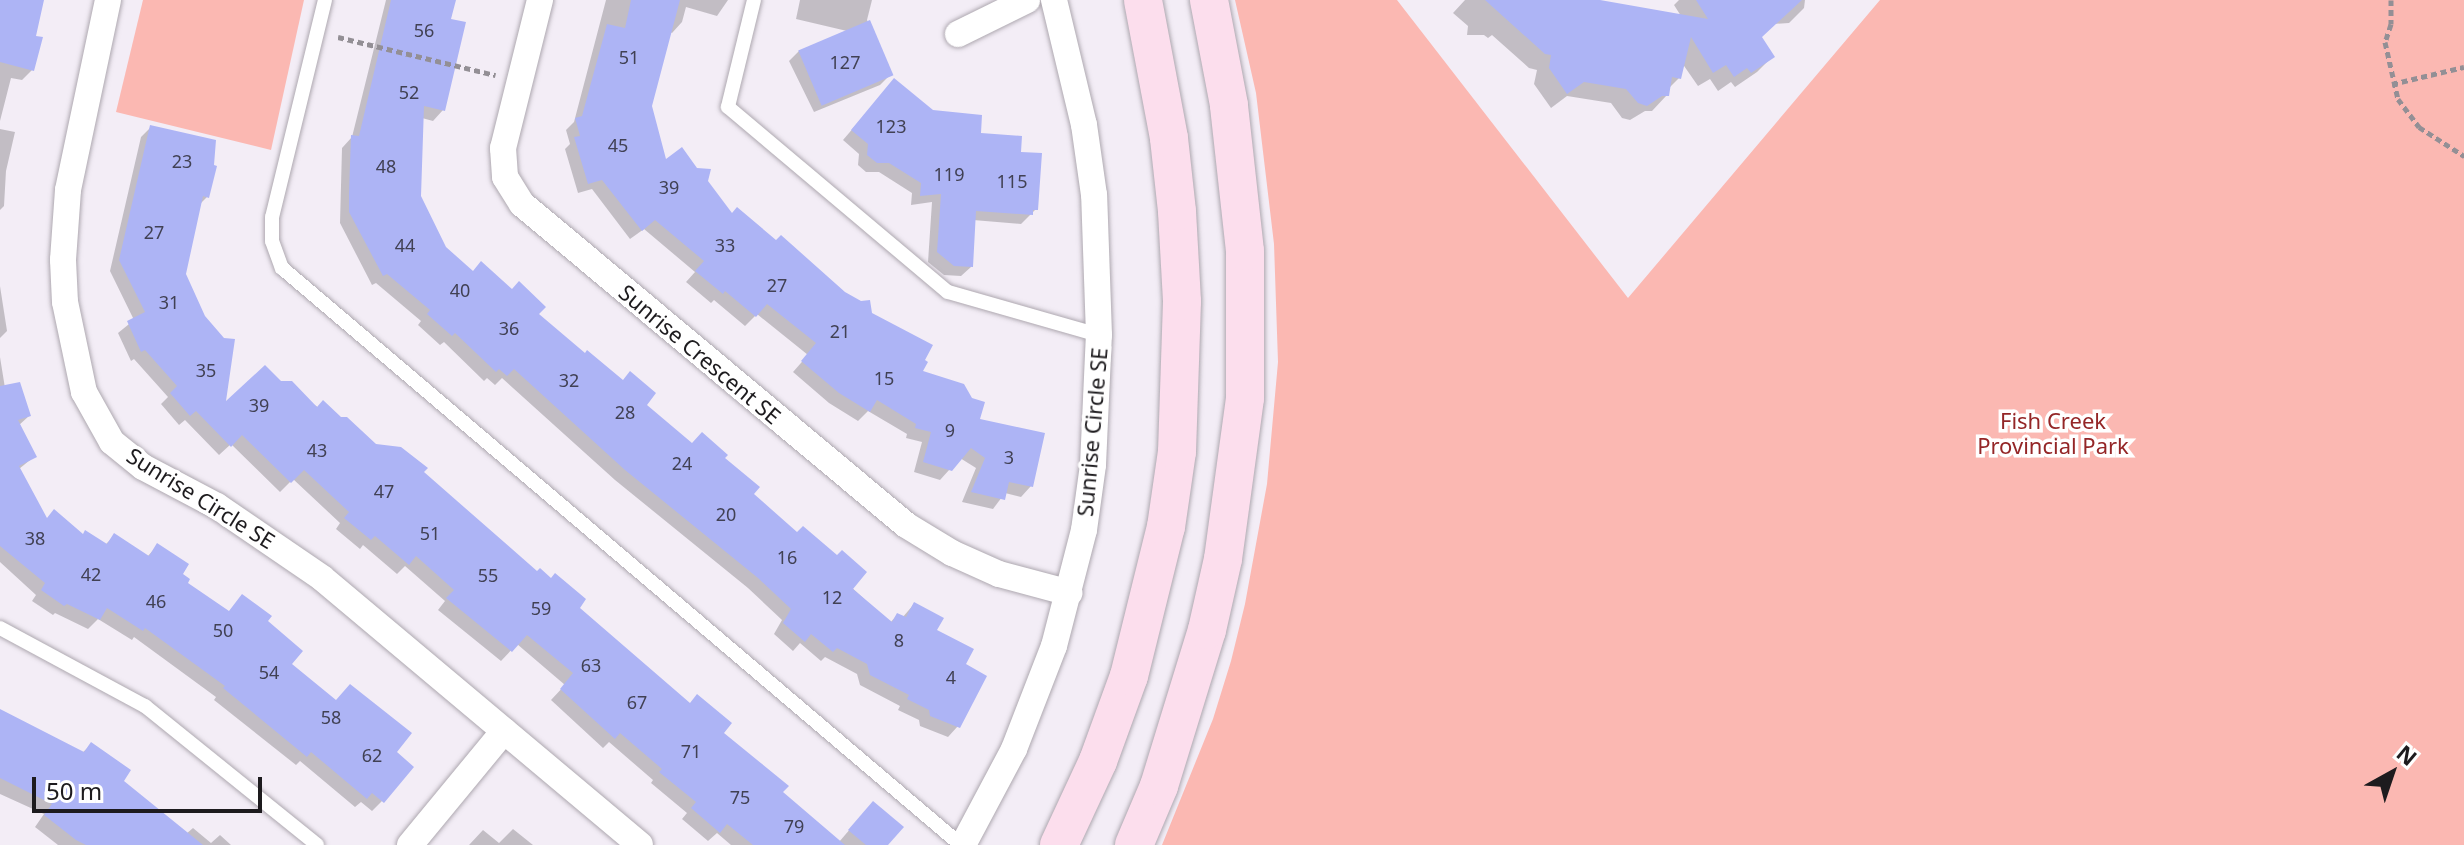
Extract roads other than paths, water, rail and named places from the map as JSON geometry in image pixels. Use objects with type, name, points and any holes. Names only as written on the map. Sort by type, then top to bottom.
[{"type":"main road","points":[[1059,845],[1098,761],[1129,676],[1166,527],[1177,452],[1182,301],[1177,211],[1169,138],[1143,0]]},
{"type":"main road","points":[[1134,845],[1159,786],[1207,630],[1223,559],[1245,398],[1245,251],[1229,105],[1209,0]]},
{"type":"street","name":"Sunrise Circle SE","points":[[108,0],[68,190],[63,260],[65,302],[84,392],[112,442],[143,467],[217,506],[322,578],[640,845]]},
{"type":"street","name":"Sunrise Crescent SE","points":[[540,0],[503,148],[503,163],[511,191],[522,204],[906,525],[952,553],[999,574],[1070,593]]},
{"type":"street","points":[[958,34],[1027,0]]},
{"type":"street","name":"Sunrise Circle SE","points":[[962,845],[1002,774],[1036,698],[1070,593],[1093,465],[1099,335],[1094,195],[1075,84],[1054,0]]},
{"type":"street","points":[[410,845],[504,731]]},
{"type":"lane","points":[[325,0],[272,217],[272,241],[282,268],[962,845]]},
{"type":"lane","points":[[754,0],[728,107],[948,292],[1099,335]]},
{"type":"lane","points":[[0,628],[145,706],[317,845]]},
{"type":"park label","name":"Fish Creek Provincial Park","points":[[2053,432]]}]
